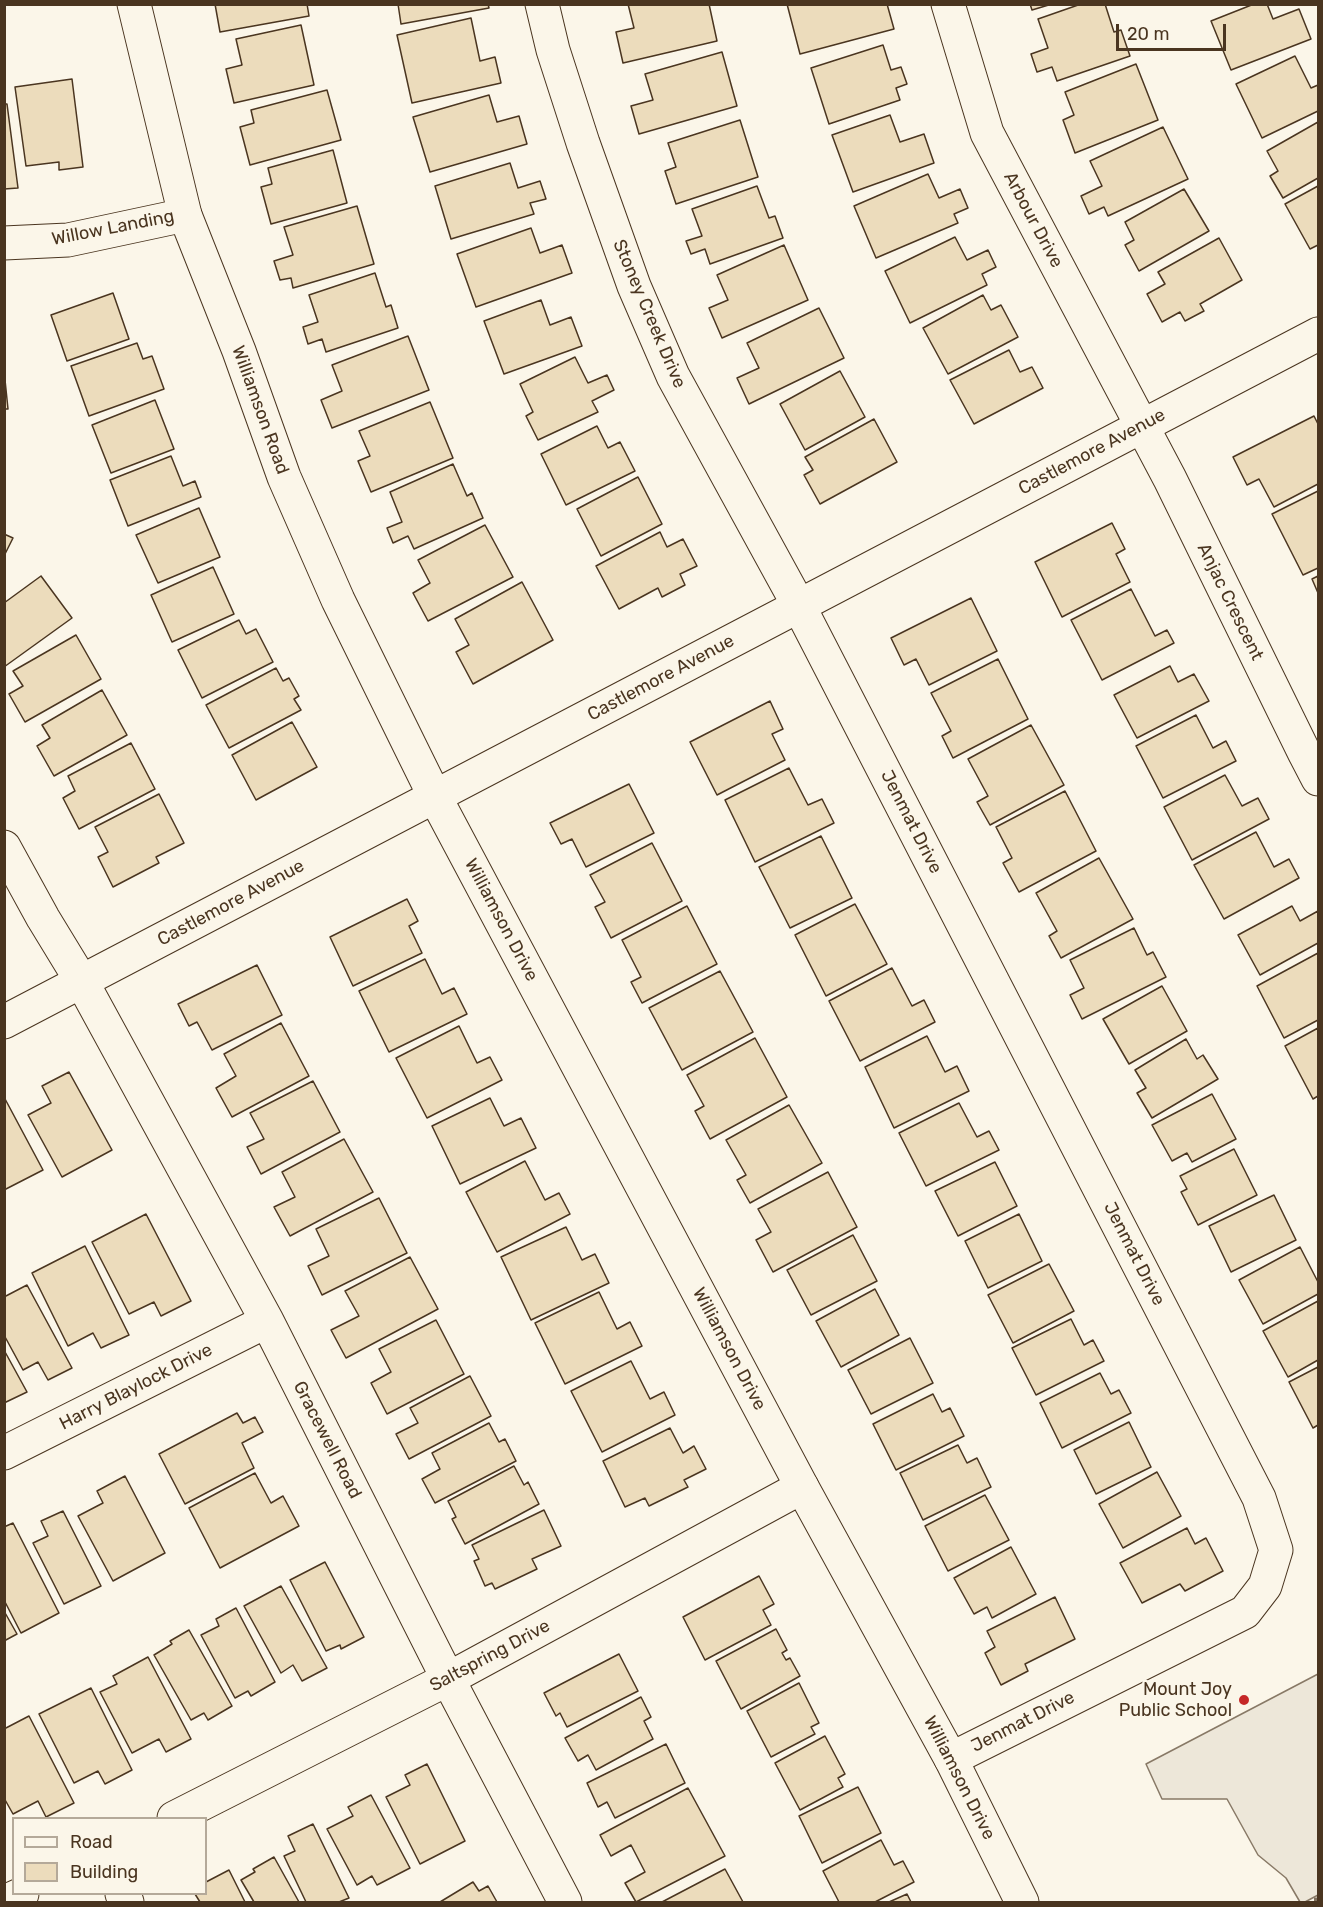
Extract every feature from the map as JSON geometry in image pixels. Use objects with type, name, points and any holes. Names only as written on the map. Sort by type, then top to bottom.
[{"type":"street","name":"Williamson Road","points":[[134,4],[185,214],[284,477],[338,600],[435,797]]},
{"type":"street","name":"Stoney Creek Drive","points":[[542,4],[553,50],[580,133],[634,286],[673,376],[799,606]]},
{"type":"street","name":"Arbour Drive","points":[[948,4],[987,133],[1141,426]]},
{"type":"street","name":"Willow Landing","points":[[4,243],[68,240],[185,214]]},
{"type":"street","name":"Castlemore Avenue","points":[[4,1022],[1318,334]]},
{"type":"street","name":"Anjac Crescent","points":[[1141,426],[1170,478],[1318,778]]},
{"type":"street","name":"Jenmat Drive","points":[[799,606],[1260,1498],[1276,1550],[1265,1586],[1245,1612],[951,1759]]},
{"type":"street","name":"Williamson Drive","points":[[435,797],[802,1487],[951,1759],[1023,1902]]},
{"type":"street","name":"Gracewell Road","points":[[4,847],[51,932],[82,982],[267,1321],[564,1902]]},
{"type":"street","name":"Harry Blaylock Drive","points":[[4,1453],[267,1321]]},
{"type":"street","name":"Saltspring Drive","points":[[176,1817],[448,1679],[802,1487]]},
{"type":"street","points":[[4,1902],[18,1895]]},
{"type":"path","points":[[1316,1897],[1316,1902]]},
{"type":"shaded area","points":[[1318,1674],[1318,1895],[1305,1902],[1300,1902],[1286,1878],[1258,1855],[1227,1799],[1162,1799],[1146,1764]]},
{"type":"building","points":[[215,4],[307,4],[309,16],[220,32]]},
{"type":"building","points":[[398,4],[488,4],[489,8],[401,24]]},
{"type":"building","points":[[628,4],[709,4],[717,41],[623,63],[616,32],[634,28]]},
{"type":"building","points":[[787,4],[887,4],[894,29],[800,54]]},
{"type":"building","points":[[1030,4],[1052,4],[1032,10]]},
{"type":"building","points":[[1081,4],[1105,4],[1114,32],[1121,30],[1130,56],[1057,81],[1052,67],[1037,72],[1031,54],[1048,48],[1038,19]]},
{"type":"building","points":[[1254,4],[1267,4],[1273,19],[1299,9],[1311,39],[1231,70],[1211,21]]},
{"type":"building","points":[[471,18],[480,61],[495,57],[501,83],[412,103],[397,35]]},
{"type":"building","points":[[301,25],[314,85],[234,103],[226,69],[242,65],[236,39]]},
{"type":"building","points":[[883,45],[891,70],[901,67],[907,84],[896,88],[900,100],[829,124],[811,68]]},
{"type":"building","points":[[722,52],[737,106],[639,134],[631,106],[653,100],[645,74]]},
{"type":"building","points":[[1295,56],[1311,88],[1318,85],[1318,111],[1262,138],[1236,84]]},
{"type":"building","points":[[1136,64],[1158,120],[1075,153],[1063,120],[1074,115],[1065,92]]},
{"type":"building","points":[[72,79],[83,167],[59,170],[59,162],[26,166],[15,87]]},
{"type":"building","points":[[327,90],[341,140],[250,165],[240,127],[254,123],[251,110]]},
{"type":"building","points":[[489,95],[497,122],[519,116],[527,144],[430,172],[413,117]]},
{"type":"building","points":[[4,104],[7,104],[18,188],[4,189]]},
{"type":"building","points":[[890,115],[900,142],[924,134],[934,163],[853,192],[832,135]]},
{"type":"building","points":[[740,120],[758,177],[676,204],[665,171],[676,167],[668,143]]},
{"type":"building","points":[[1318,122],[1318,178],[1283,198],[1270,176],[1278,171],[1267,151]]},
{"type":"building","points":[[1163,127],[1188,179],[1108,216],[1104,207],[1089,214],[1081,196],[1102,186],[1090,161]]},
{"type":"building","points":[[333,150],[347,203],[271,224],[261,187],[272,184],[268,168]]},
{"type":"building","points":[[510,163],[518,188],[540,181],[546,199],[530,203],[534,214],[451,239],[435,186]]},
{"type":"building","points":[[928,174],[939,198],[960,189],[968,208],[954,214],[958,223],[876,258],[854,206]]},
{"type":"building","points":[[757,186],[769,218],[775,216],[783,238],[710,264],[705,249],[691,254],[686,241],[702,236],[692,209]]},
{"type":"building","points":[[1318,186],[1318,245],[1310,249],[1285,204]]},
{"type":"building","points":[[1184,189],[1209,231],[1139,271],[1125,245],[1134,240],[1125,222]]},
{"type":"building","points":[[357,206],[374,264],[293,288],[291,278],[280,280],[274,261],[293,255],[284,227]]},
{"type":"building","points":[[531,228],[540,253],[562,245],[572,273],[476,307],[457,254]]},
{"type":"building","points":[[955,237],[967,260],[988,250],[996,267],[982,274],[987,285],[910,323],[885,271]]},
{"type":"building","points":[[1219,238],[1242,280],[1200,304],[1204,311],[1185,321],[1180,312],[1162,322],[1147,294],[1165,284],[1158,272]]},
{"type":"building","points":[[784,245],[808,300],[722,338],[709,308],[728,300],[717,275]]},
{"type":"building","points":[[375,273],[386,307],[391,305],[398,328],[326,352],[322,339],[308,344],[303,327],[318,322],[309,295]]},
{"type":"building","points":[[113,293],[129,339],[67,361],[51,315]]},
{"type":"building","points":[[983,295],[991,310],[1001,305],[1018,337],[948,374],[923,328]]},
{"type":"building","points":[[541,300],[550,325],[571,317],[582,346],[504,374],[484,321]]},
{"type":"building","points":[[819,308],[844,358],[749,404],[737,378],[759,368],[747,343]]},
{"type":"building","points":[[408,336],[429,390],[332,428],[321,400],[342,391],[332,365]]},
{"type":"building","points":[[137,343],[143,359],[152,356],[164,389],[89,416],[71,366]]},
{"type":"building","points":[[1009,350],[1020,372],[1032,367],[1043,388],[974,424],[950,380]]},
{"type":"building","points":[[575,357],[588,383],[607,375],[614,390],[592,401],[598,412],[538,440],[526,416],[533,412],[520,384]]},
{"type":"building","points":[[4,370],[8,409],[4,409]]},
{"type":"building","points":[[840,371],[865,417],[805,450],[780,404]]},
{"type":"building","points":[[155,400],[174,449],[111,473],[92,425]]},
{"type":"building","points":[[430,402],[453,458],[371,492],[358,461],[370,456],[359,431]]},
{"type":"building","points":[[1314,416],[1318,424],[1318,484],[1274,507],[1259,479],[1247,485],[1233,457]]},
{"type":"building","points":[[874,419],[897,462],[820,504],[804,475],[813,470],[805,457]]},
{"type":"building","points":[[597,426],[608,448],[620,442],[635,471],[566,505],[541,454]]},
{"type":"building","points":[[171,456],[183,486],[195,481],[201,497],[128,526],[110,480]]},
{"type":"building","points":[[453,464],[467,496],[472,493],[483,518],[414,549],[408,536],[393,543],[387,528],[402,522],[390,492]]},
{"type":"building","points":[[638,477],[662,524],[601,556],[577,509]]},
{"type":"building","points":[[1318,491],[1318,568],[1303,575],[1272,514]]},
{"type":"building","points":[[199,508],[220,557],[158,583],[136,535]]},
{"type":"building","points":[[1112,523],[1125,549],[1116,554],[1130,582],[1062,617],[1035,562]]},
{"type":"building","points":[[485,525],[513,577],[428,621],[413,593],[430,583],[418,560]]},
{"type":"building","points":[[660,532],[667,547],[683,539],[697,566],[680,574],[685,585],[662,597],[658,588],[619,609],[596,566]]},
{"type":"building","points":[[4,534],[13,538],[4,556]]},
{"type":"building","points":[[213,567],[234,614],[172,642],[151,595]]},
{"type":"building","points":[[41,576],[72,618],[4,667],[4,603]]},
{"type":"building","points":[[1318,576],[1318,593],[1312,579]]},
{"type":"building","points":[[522,582],[553,640],[473,684],[456,652],[469,645],[455,619]]},
{"type":"building","points":[[1131,589],[1155,636],[1167,630],[1174,643],[1102,680],[1071,620]]},
{"type":"building","points":[[971,598],[997,651],[929,685],[916,659],[904,665],[891,638]]},
{"type":"building","points":[[239,620],[246,634],[256,629],[273,662],[202,698],[178,650]]},
{"type":"building","points":[[76,635],[101,679],[25,722],[9,694],[23,686],[13,671]]},
{"type":"building","points":[[998,659],[1028,719],[953,758],[942,736],[951,731],[931,693]]},
{"type":"building","points":[[1170,666],[1178,682],[1194,674],[1209,701],[1137,738],[1114,695]]},
{"type":"building","points":[[276,668],[283,681],[289,678],[299,696],[294,699],[301,710],[229,748],[206,705]]},
{"type":"building","points":[[102,690],[127,735],[54,776],[37,746],[50,738],[42,725]]},
{"type":"building","points":[[770,701],[783,729],[772,734],[785,760],[717,795],[690,742]]},
{"type":"building","points":[[1196,715],[1213,748],[1226,741],[1236,761],[1163,798],[1136,746]]},
{"type":"building","points":[[292,722],[317,767],[256,800],[232,755]]},
{"type":"building","points":[[1031,725],[1064,785],[990,825],[977,802],[988,796],[968,759]]},
{"type":"building","points":[[131,743],[155,789],[79,829],[63,798],[75,791],[68,776]]},
{"type":"building","points":[[789,768],[808,805],[822,799],[834,823],[755,862],[725,800]]},
{"type":"building","points":[[1225,775],[1242,806],[1258,798],[1269,819],[1192,860],[1164,807]]},
{"type":"building","points":[[629,784],[654,833],[586,867],[572,839],[561,844],[550,823]]},
{"type":"building","points":[[1065,791],[1096,851],[1019,892],[1003,863],[1012,858],[996,827]]},
{"type":"building","points":[[159,794],[184,843],[156,857],[159,863],[113,887],[98,857],[108,852],[95,827]]},
{"type":"building","points":[[1256,832],[1274,867],[1289,859],[1299,878],[1224,919],[1194,865]]},
{"type":"building","points":[[821,836],[852,898],[790,928],[759,867]]},
{"type":"building","points":[[652,843],[682,901],[611,938],[595,907],[605,902],[590,875]]},
{"type":"building","points":[[1099,858],[1133,919],[1061,958],[1049,936],[1057,931],[1036,893]]},
{"type":"building","points":[[407,899],[418,921],[409,926],[422,953],[353,986],[330,937]]},
{"type":"building","points":[[855,904],[887,964],[826,996],[795,935]]},
{"type":"building","points":[[687,906],[717,964],[642,1003],[631,982],[641,977],[622,940]]},
{"type":"building","points":[[1292,906],[1300,921],[1318,911],[1318,943],[1260,975],[1238,935]]},
{"type":"building","points":[[1134,928],[1147,955],[1153,952],[1166,977],[1082,1019],[1070,995],[1084,988],[1070,960]]},
{"type":"building","points":[[1318,953],[1318,1020],[1284,1038],[1257,986]]},
{"type":"building","points":[[425,959],[442,994],[454,988],[467,1014],[389,1052],[359,991]]},
{"type":"building","points":[[257,965],[282,1015],[212,1050],[197,1022],[189,1026],[178,1004]]},
{"type":"building","points":[[892,968],[912,1006],[924,1000],[935,1022],[860,1061],[829,1001]]},
{"type":"building","points":[[720,971],[753,1032],[682,1070],[649,1008]]},
{"type":"building","points":[[1162,986],[1187,1031],[1129,1064],[1103,1019]]},
{"type":"building","points":[[281,1023],[309,1076],[232,1117],[216,1088],[236,1076],[224,1054]]},
{"type":"building","points":[[459,1026],[477,1063],[490,1057],[502,1080],[427,1118],[396,1058]]},
{"type":"building","points":[[1318,1028],[1318,1096],[1313,1099],[1285,1046]]},
{"type":"building","points":[[927,1036],[945,1072],[957,1066],[969,1091],[894,1128],[865,1067]]},
{"type":"building","points":[[755,1038],[787,1097],[710,1139],[695,1111],[704,1106],[687,1075]]},
{"type":"building","points":[[1186,1039],[1197,1059],[1203,1055],[1218,1079],[1152,1118],[1137,1093],[1146,1088],[1135,1070]]},
{"type":"building","points":[[69,1072],[112,1150],[62,1177],[28,1115],[51,1103],[42,1086]]},
{"type":"building","points":[[313,1081],[340,1132],[261,1174],[247,1147],[264,1139],[250,1113]]},
{"type":"building","points":[[1212,1094],[1236,1139],[1192,1162],[1187,1153],[1172,1161],[1152,1125]]},
{"type":"building","points":[[4,1097],[43,1170],[4,1190]]},
{"type":"building","points":[[490,1098],[504,1126],[521,1118],[536,1148],[460,1184],[432,1126]]},
{"type":"building","points":[[959,1103],[977,1137],[989,1131],[999,1150],[926,1186],[899,1133]]},
{"type":"building","points":[[789,1105],[822,1163],[750,1203],[737,1180],[746,1175],[726,1140]]},
{"type":"building","points":[[344,1139],[373,1192],[290,1236],[274,1207],[295,1197],[282,1172]]},
{"type":"building","points":[[1234,1149],[1257,1195],[1198,1225],[1181,1192],[1187,1189],[1180,1176]]},
{"type":"building","points":[[525,1161],[545,1200],[559,1193],[570,1214],[497,1252],[466,1192]]},
{"type":"building","points":[[995,1162],[1017,1206],[958,1236],[935,1191]]},
{"type":"building","points":[[828,1172],[857,1227],[773,1272],[756,1240],[771,1232],[758,1209]]},
{"type":"building","points":[[1274,1195],[1296,1240],[1231,1272],[1209,1226]]},
{"type":"building","points":[[379,1198],[407,1253],[322,1295],[308,1266],[329,1256],[316,1229]]},
{"type":"building","points":[[146,1214],[191,1301],[161,1316],[154,1302],[129,1314],[92,1242]]},
{"type":"building","points":[[1019,1214],[1042,1261],[988,1288],[965,1241]]},
{"type":"building","points":[[566,1227],[582,1260],[595,1254],[609,1283],[531,1320],[501,1257]]},
{"type":"building","points":[[853,1235],[877,1281],[811,1315],[787,1270]]},
{"type":"building","points":[[85,1246],[129,1335],[101,1348],[93,1333],[68,1346],[32,1273]]},
{"type":"building","points":[[1300,1247],[1318,1282],[1318,1294],[1263,1324],[1239,1280]]},
{"type":"building","points":[[410,1257],[438,1309],[346,1358],[331,1330],[359,1316],[345,1291]]},
{"type":"building","points":[[1049,1264],[1074,1311],[1013,1343],[988,1295]]},
{"type":"building","points":[[27,1285],[72,1368],[48,1380],[38,1362],[23,1370],[4,1335],[4,1297]]},
{"type":"building","points":[[875,1289],[899,1335],[841,1367],[816,1321]]},
{"type":"building","points":[[599,1292],[617,1329],[630,1322],[642,1346],[565,1384],[535,1323]]},
{"type":"building","points":[[1318,1301],[1318,1360],[1288,1377],[1263,1331]]},
{"type":"building","points":[[1071,1319],[1084,1345],[1093,1340],[1104,1361],[1036,1395],[1012,1348]]},
{"type":"building","points":[[436,1320],[464,1374],[387,1414],[371,1383],[391,1372],[379,1349]]},
{"type":"building","points":[[910,1338],[933,1383],[871,1414],[848,1370]]},
{"type":"building","points":[[4,1350],[27,1392],[4,1403]]},
{"type":"building","points":[[631,1361],[650,1399],[664,1392],[675,1415],[602,1452],[571,1391]]},
{"type":"building","points":[[1318,1367],[1318,1425],[1313,1428],[1289,1382]]},
{"type":"building","points":[[1100,1373],[1111,1394],[1119,1390],[1131,1413],[1062,1448],[1040,1403]]},
{"type":"building","points":[[470,1376],[491,1416],[409,1459],[396,1434],[418,1423],[410,1408]]},
{"type":"building","points":[[933,1394],[942,1412],[950,1408],[964,1436],[896,1470],[873,1424]]},
{"type":"building","points":[[237,1413],[243,1423],[255,1417],[263,1432],[242,1443],[254,1468],[185,1504],[159,1454]]},
{"type":"building","points":[[1129,1422],[1151,1467],[1096,1494],[1074,1450]]},
{"type":"building","points":[[489,1423],[499,1442],[505,1439],[516,1461],[435,1503],[422,1479],[440,1469],[432,1453]]},
{"type":"building","points":[[670,1428],[683,1453],[694,1446],[706,1469],[684,1480],[688,1487],[649,1506],[645,1498],[625,1507],[603,1461]]},
{"type":"building","points":[[958,1445],[967,1463],[977,1458],[991,1487],[923,1520],[900,1473]]},
{"type":"building","points":[[514,1466],[524,1485],[528,1482],[539,1504],[465,1544],[452,1519],[456,1517],[448,1501]]},
{"type":"building","points":[[1157,1472],[1181,1516],[1123,1548],[1099,1504]]},
{"type":"building","points":[[255,1473],[271,1503],[283,1496],[299,1526],[220,1568],[189,1508]]},
{"type":"building","points":[[125,1476],[165,1553],[113,1581],[78,1516],[103,1503],[97,1491]]},
{"type":"building","points":[[985,1495],[1009,1540],[948,1571],[925,1526]]},
{"type":"building","points":[[544,1510],[561,1546],[532,1559],[537,1569],[495,1589],[492,1583],[485,1586],[474,1561],[479,1559],[472,1545]]},
{"type":"building","points":[[63,1511],[101,1586],[64,1604],[33,1543],[48,1536],[41,1521]]},
{"type":"building","points":[[13,1523],[59,1613],[21,1633],[4,1600],[4,1527]]},
{"type":"building","points":[[1187,1528],[1195,1544],[1206,1538],[1223,1571],[1185,1591],[1180,1584],[1142,1603],[1120,1563]]},
{"type":"building","points":[[1011,1547],[1036,1594],[992,1618],[987,1607],[974,1614],[954,1578]]},
{"type":"building","points":[[325,1562],[364,1637],[341,1649],[340,1645],[326,1651],[290,1580]]},
{"type":"building","points":[[759,1576],[774,1604],[763,1610],[771,1625],[705,1660],[683,1617]]},
{"type":"building","points":[[281,1586],[327,1668],[302,1681],[293,1665],[281,1673],[244,1606]]},
{"type":"building","points":[[1055,1597],[1075,1639],[1025,1664],[1028,1671],[1001,1685],[985,1653],[995,1647],[987,1631]]},
{"type":"building","points":[[236,1608],[275,1682],[251,1696],[248,1691],[235,1698],[201,1635],[219,1626],[216,1619]]},
{"type":"building","points":[[4,1611],[17,1634],[4,1641]]},
{"type":"building","points":[[776,1629],[787,1650],[782,1653],[786,1660],[790,1658],[800,1676],[741,1709],[716,1661]]},
{"type":"building","points":[[189,1630],[232,1706],[208,1720],[204,1713],[191,1720],[154,1655],[172,1644],[170,1641]]},
{"type":"building","points":[[619,1654],[638,1691],[567,1727],[560,1713],[556,1716],[544,1693]]},
{"type":"building","points":[[148,1657],[191,1739],[166,1752],[159,1739],[132,1753],[100,1692],[117,1684],[113,1676]]},
{"type":"building","points":[[799,1683],[819,1723],[811,1727],[815,1734],[771,1757],[747,1711]]},
{"type":"building","points":[[91,1688],[132,1770],[105,1784],[98,1771],[74,1783],[39,1714]]},
{"type":"building","points":[[641,1697],[651,1717],[644,1721],[653,1739],[596,1770],[588,1755],[578,1761],[565,1738]]},
{"type":"building","points":[[29,1716],[74,1803],[46,1817],[38,1801],[13,1814],[4,1798],[4,1729]]},
{"type":"building","points":[[825,1736],[845,1774],[838,1778],[843,1787],[800,1810],[775,1763]]},
{"type":"building","points":[[666,1744],[685,1783],[615,1818],[607,1802],[598,1807],[587,1783]]},
{"type":"building","points":[[427,1764],[465,1841],[420,1864],[386,1797],[410,1785],[405,1775]]},
{"type":"building","points":[[858,1787],[881,1833],[822,1863],[799,1816]]},
{"type":"building","points":[[688,1788],[725,1856],[636,1902],[625,1883],[645,1872],[631,1845],[611,1856],[600,1835]]},
{"type":"building","points":[[371,1795],[410,1868],[377,1885],[372,1876],[357,1885],[327,1829],[353,1816],[348,1807]]},
{"type":"building","points":[[313,1824],[349,1898],[339,1902],[306,1902],[284,1856],[295,1851],[288,1836]]},
{"type":"building","points":[[881,1840],[894,1865],[903,1861],[914,1882],[875,1902],[839,1902],[823,1871]]},
{"type":"building","points":[[274,1857],[299,1902],[254,1902],[241,1880],[255,1872],[253,1869]]},
{"type":"building","points":[[725,1869],[743,1902],[662,1902]]},
{"type":"building","points":[[229,1870],[245,1902],[200,1902],[196,1895],[207,1895],[207,1881]]},
{"type":"building","points":[[473,1882],[479,1891],[488,1886],[497,1902],[440,1902]]},
{"type":"building","points":[[907,1894],[911,1902],[889,1902]]},
{"type":"place","name":"Mount Joy Public School","points":[[1244,1700]]}]
